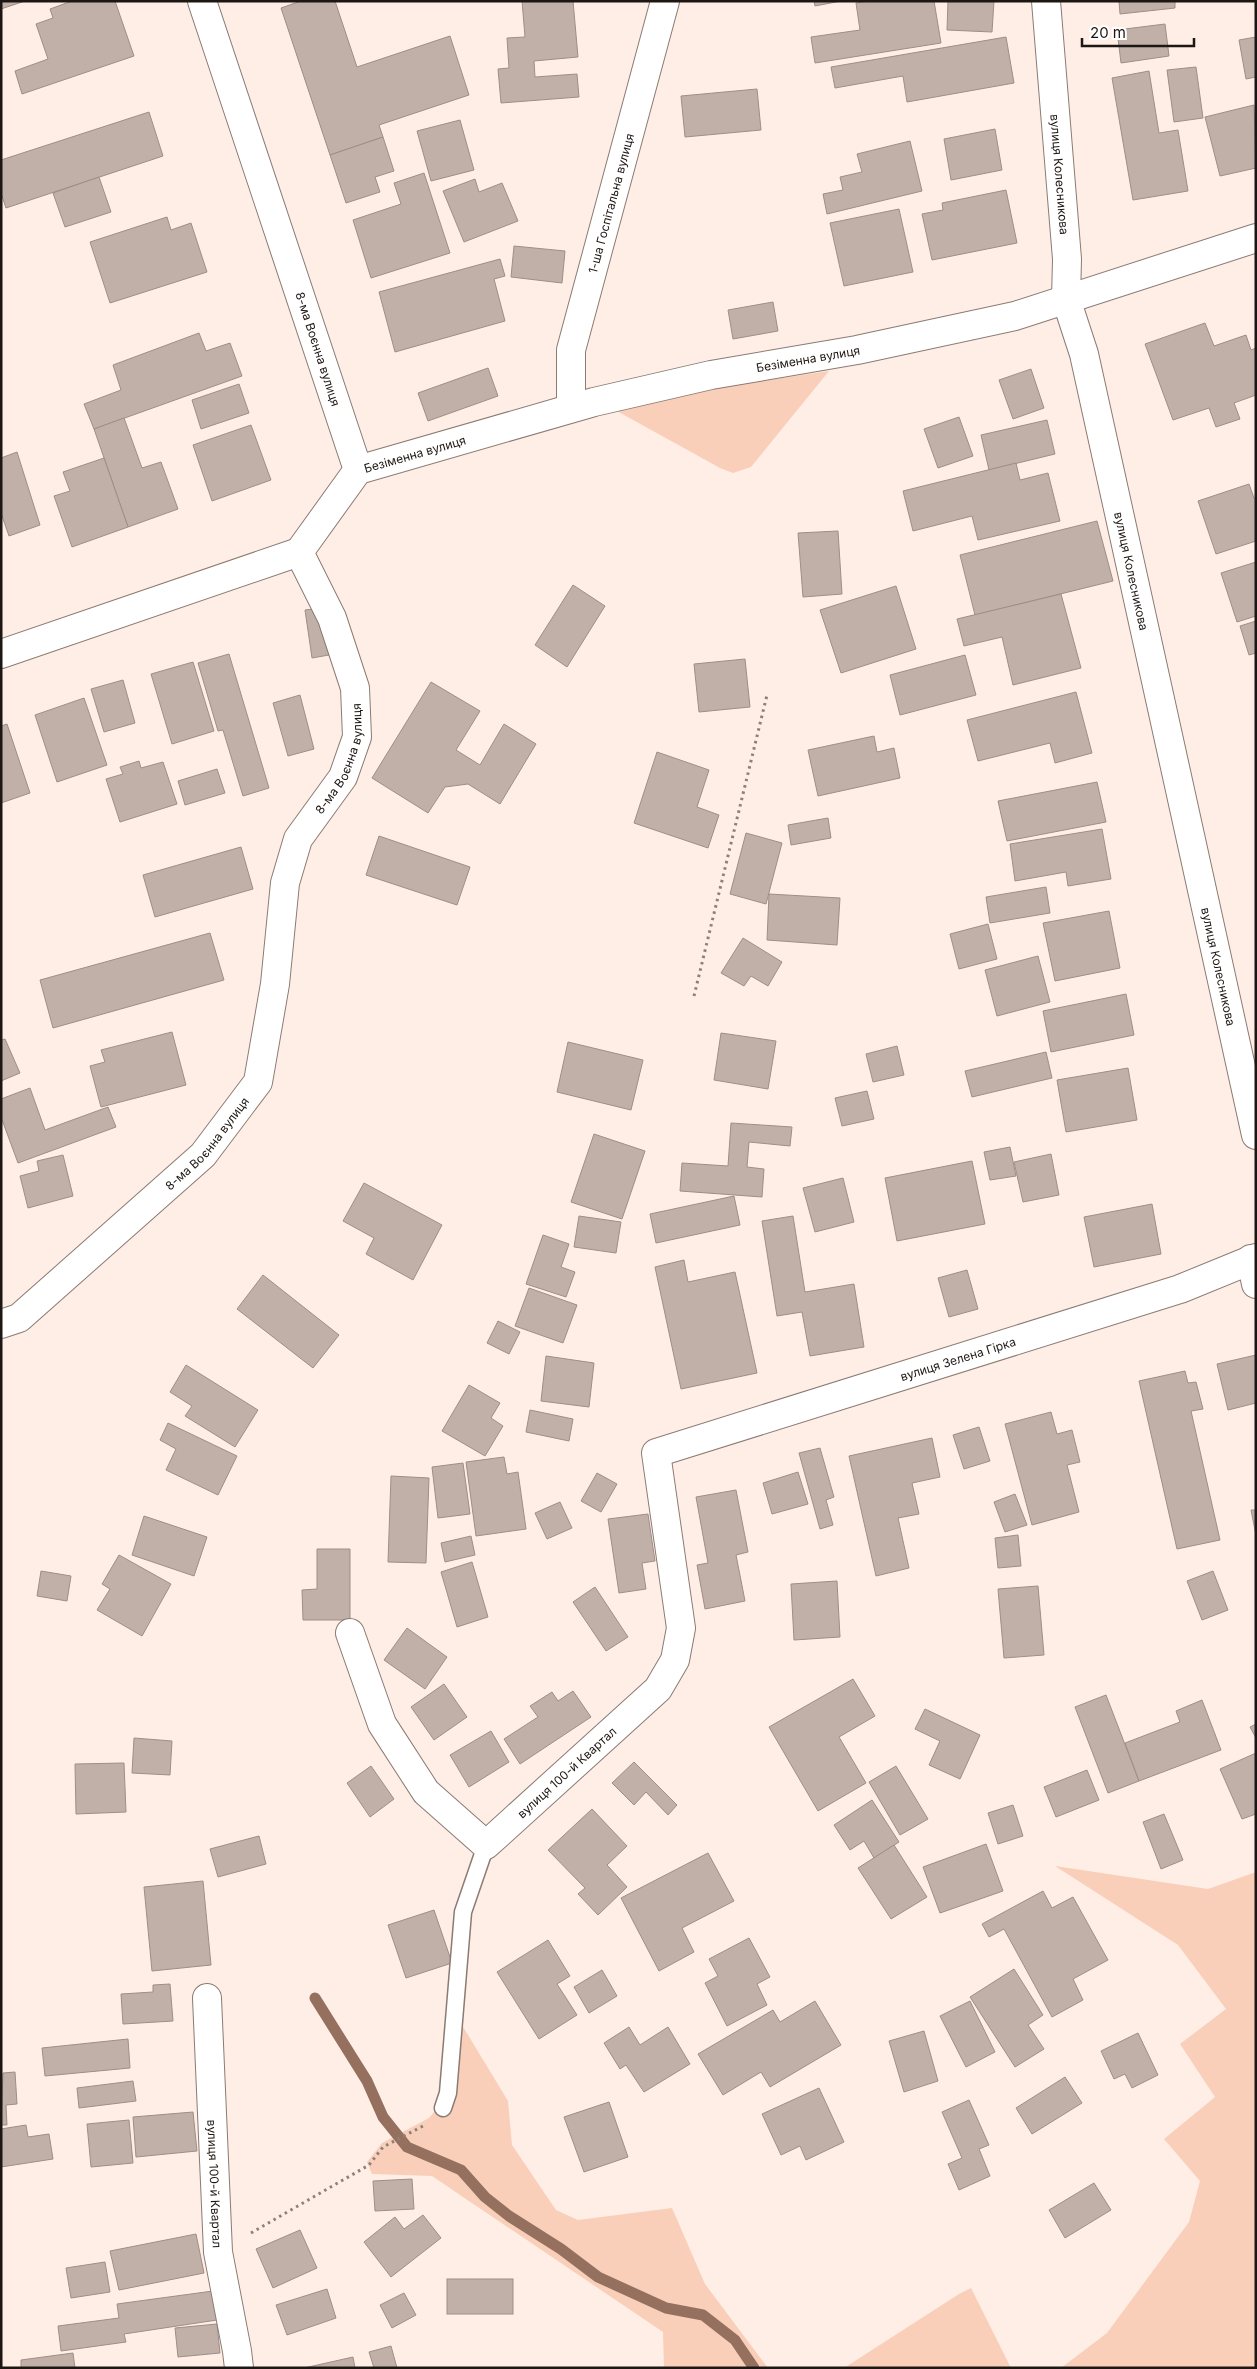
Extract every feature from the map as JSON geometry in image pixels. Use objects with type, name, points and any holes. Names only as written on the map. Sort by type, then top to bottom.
[{"type":"street","name":"8-ма Воєнна вулиця","points":[[202,1],[358,470]]},
{"type":"street","name":"1-ша Госпітальна вулиця","points":[[572,408],[571,350],[665,1]]},
{"type":"street","name":"вулиця Колесникова","points":[[1046,1],[1066,259],[1066,299],[1084,354],[1256,1135]]},
{"type":"street","name":"Безіменна вулиця","points":[[358,470],[572,408],[711,375],[857,350],[1015,316],[1256,238]]},
{"type":"street","points":[[1,654],[299,552],[358,470]]},
{"type":"street","name":"8-ма Воєнна вулиця","points":[[1,1324],[19,1318],[203,1155],[258,1082],[275,984],[286,883],[298,839],[343,778],[357,737],[355,688],[332,618],[299,552]]},
{"type":"street","name":"вулиця Зелена Гірка","points":[[656,1453],[1254,1267]]},
{"type":"street","name":"вулиця 100-й Квартал","points":[[486,1845],[658,1689],[675,1660],[681,1628],[656,1453]]},
{"type":"street","points":[[350,1633],[382,1724],[426,1792],[486,1845]]},
{"type":"street","name":"вулиця 100-й Квартал","points":[[207,1998],[218,2252],[237,2351],[238,2368]]},
{"type":"lane","points":[[443,2108],[448,2093],[463,1912],[486,1845]]},
{"type":"path","points":[[694,996],[767,694]]},
{"type":"path","points":[[218,2252],[368,2165],[383,2147],[408,2134]]},
{"type":"shaded area","points":[[829,371],[751,467],[733,473],[720,468],[615,410],[715,388]]},
{"type":"shaded area","points":[[1055,1866],[1208,1889],[1256,1872],[1256,2368],[1061,2368],[1107,2333],[1189,2222],[1200,2181],[1164,2139],[1215,2097],[1180,2044],[1226,2009],[1178,1945]]},
{"type":"shaded area","points":[[448,2025],[462,2025],[508,2101],[512,2145],[556,2210],[578,2220],[672,2208],[705,2284],[768,2368],[664,2368],[663,2332],[432,2176],[372,2174],[367,2162],[382,2143],[429,2118],[439,2106]]},
{"type":"shaded area","points":[[971,2288],[1011,2368],[844,2368],[959,2294]]},
{"type":"building","points":[[1,1],[25,1],[1,9]]},
{"type":"building","points":[[72,1],[115,1],[134,56],[22,94],[15,71],[48,59],[36,24],[53,18],[50,9]]},
{"type":"building","points":[[301,1],[335,1],[357,67],[450,36],[469,95],[379,125],[383,137],[330,155],[281,8]]},
{"type":"building","points":[[522,1],[573,1],[578,57],[534,61],[535,77],[577,74],[579,97],[501,103],[498,69],[509,68],[507,38],[525,37]]},
{"type":"building","points":[[814,1],[841,1],[815,6]]},
{"type":"building","points":[[868,1],[934,1],[941,43],[815,63],[811,37],[860,30],[856,3]]},
{"type":"building","points":[[948,1],[994,1],[992,32],[947,30]]},
{"type":"building","points":[[1119,1],[1175,1],[1175,8],[1120,14]]},
{"type":"building","points":[[1165,24],[1169,56],[1121,63],[1117,30]]},
{"type":"building","points":[[1006,37],[1014,83],[907,102],[903,76],[835,88],[831,67]]},
{"type":"building","points":[[1256,37],[1256,77],[1246,79],[1239,40]]},
{"type":"building","points":[[1196,67],[1203,118],[1174,122],[1167,70]]},
{"type":"building","points":[[1149,71],[1159,133],[1178,130],[1188,191],[1133,200],[1112,78]]},
{"type":"building","points":[[757,89],[761,130],[685,137],[681,96]]},
{"type":"building","points":[[1254,105],[1256,168],[1220,176],[1205,117]]},
{"type":"building","points":[[149,112],[163,156],[6,208],[1,193],[1,160]]},
{"type":"building","points":[[460,120],[474,170],[431,181],[417,131]]},
{"type":"building","points":[[995,129],[1002,170],[951,180],[944,139]]},
{"type":"building","points":[[383,137],[394,171],[375,177],[380,192],[346,203],[330,155]]},
{"type":"building","points":[[910,141],[922,191],[827,214],[823,194],[843,190],[840,177],[862,172],[857,154]]},
{"type":"building","points":[[424,173],[450,253],[371,278],[353,220],[401,204],[394,183]]},
{"type":"building","points":[[99,177],[111,212],[65,227],[53,193]]},
{"type":"building","points":[[475,179],[479,192],[502,183],[518,221],[464,242],[443,191]]},
{"type":"building","points":[[1006,190],[1017,243],[932,260],[922,214],[943,210],[942,203]]},
{"type":"building","points":[[899,209],[913,272],[844,286],[830,223]]},
{"type":"building","points":[[167,217],[171,230],[191,223],[207,272],[110,303],[90,242]]},
{"type":"building","points":[[514,246],[565,251],[562,283],[511,277]]},
{"type":"building","points":[[500,259],[505,276],[494,279],[505,321],[395,352],[379,292]]},
{"type":"building","points":[[773,302],[778,331],[733,339],[728,310]]},
{"type":"building","points":[[1205,323],[1214,346],[1246,335],[1251,350],[1256,348],[1256,395],[1234,403],[1240,419],[1216,427],[1209,408],[1173,420],[1145,344]]},
{"type":"building","points":[[199,333],[206,351],[230,343],[242,376],[94,429],[84,404],[121,390],[113,365]]},
{"type":"building","points":[[488,368],[498,396],[428,421],[418,393]]},
{"type":"building","points":[[1031,369],[1044,408],[1013,419],[999,380]]},
{"type":"building","points":[[239,384],[249,413],[201,429],[192,400]]},
{"type":"building","points":[[959,417],[973,456],[938,468],[924,429]]},
{"type":"building","points":[[124,418],[142,468],[161,462],[178,509],[128,527],[94,429]]},
{"type":"building","points":[[1047,420],[1055,454],[989,470],[981,435]]},
{"type":"building","points":[[251,425],[271,480],[212,501],[193,445]]},
{"type":"building","points":[[17,452],[40,525],[9,536],[1,513],[1,458]]},
{"type":"building","points":[[104,458],[128,527],[72,547],[54,496],[70,491],[63,472]]},
{"type":"building","points":[[1016,463],[1020,480],[1048,473],[1060,521],[978,540],[972,516],[913,531],[903,491]]},
{"type":"building","points":[[1249,484],[1254,498],[1256,498],[1256,541],[1216,554],[1198,501]]},
{"type":"building","points":[[1097,521],[1113,581],[975,615],[960,555]]},
{"type":"building","points":[[838,531],[842,594],[803,597],[798,533]]},
{"type":"building","points":[[1256,562],[1256,616],[1237,622],[1221,573]]},
{"type":"building","points":[[573,585],[605,606],[567,667],[535,645]]},
{"type":"building","points":[[896,586],[916,649],[841,673],[820,610]]},
{"type":"building","points":[[1061,594],[1081,668],[1013,685],[1002,637],[964,646],[957,619]]},
{"type":"building","points":[[322,608],[329,655],[312,658],[305,610]]},
{"type":"building","points":[[1256,621],[1256,653],[1249,655],[1240,626]]},
{"type":"building","points":[[229,654],[269,788],[243,796],[223,730],[218,731],[198,663]]},
{"type":"building","points":[[965,655],[976,695],[900,715],[890,675]]},
{"type":"building","points":[[745,659],[750,707],[699,712],[694,664]]},
{"type":"building","points":[[193,662],[214,731],[172,744],[151,674]]},
{"type":"building","points":[[123,680],[135,723],[104,732],[91,689]]},
{"type":"building","points":[[431,682],[480,711],[456,750],[480,765],[504,724],[536,744],[500,804],[468,784],[445,787],[428,813],[372,778]]},
{"type":"building","points":[[1076,692],[1092,753],[1055,763],[1050,743],[978,761],[967,720]]},
{"type":"building","points":[[300,695],[314,749],[288,756],[273,703]]},
{"type":"building","points":[[84,698],[107,765],[57,782],[35,715]]},
{"type":"building","points":[[7,724],[30,793],[1,803],[1,726]]},
{"type":"building","points":[[874,736],[877,752],[894,748],[900,778],[818,796],[808,750]]},
{"type":"building","points":[[657,752],[709,770],[697,807],[719,815],[708,848],[634,823]]},
{"type":"building","points":[[139,761],[141,768],[163,762],[177,804],[120,822],[106,779],[123,774],[120,767]]},
{"type":"building","points":[[217,769],[225,793],[185,805],[178,781]]},
{"type":"building","points":[[1097,782],[1106,822],[1007,841],[998,801]]},
{"type":"building","points":[[828,818],[831,838],[791,845],[788,825]]},
{"type":"building","points":[[1102,829],[1111,879],[1068,886],[1066,872],[1015,881],[1010,844]]},
{"type":"building","points":[[746,833],[782,843],[766,904],[730,894]]},
{"type":"building","points":[[379,836],[470,867],[457,905],[366,875]]},
{"type":"building","points":[[241,847],[253,889],[155,917],[143,875]]},
{"type":"building","points":[[1046,887],[1050,913],[990,923],[986,897]]},
{"type":"building","points":[[769,894],[840,898],[837,945],[767,940]]},
{"type":"building","points":[[1109,911],[1120,968],[1055,981],[1043,923]]},
{"type":"building","points":[[988,924],[997,959],[959,969],[950,934]]},
{"type":"building","points":[[210,933],[224,980],[53,1028],[40,980]]},
{"type":"building","points":[[743,938],[782,962],[768,986],[751,976],[744,986],[721,973]]},
{"type":"building","points":[[1038,956],[1050,1002],[997,1016],[985,970]]},
{"type":"building","points":[[1126,994],[1134,1035],[1051,1052],[1043,1011]]},
{"type":"building","points":[[172,1032],[186,1085],[101,1107],[90,1066],[105,1062],[101,1050]]},
{"type":"building","points":[[721,1033],[776,1041],[768,1089],[714,1080]]},
{"type":"building","points":[[5,1039],[20,1073],[1,1081],[1,1040]]},
{"type":"building","points":[[568,1042],[643,1060],[631,1110],[557,1092]]},
{"type":"building","points":[[897,1046],[904,1075],[873,1082],[866,1054]]},
{"type":"building","points":[[1046,1052],[1052,1078],[972,1097],[965,1071]]},
{"type":"building","points":[[1128,1068],[1137,1120],[1066,1132],[1057,1080]]},
{"type":"building","points":[[30,1088],[45,1130],[108,1107],[116,1127],[18,1163],[1,1117],[1,1099]]},
{"type":"building","points":[[867,1091],[874,1119],[842,1126],[835,1098]]},
{"type":"building","points":[[731,1123],[792,1127],[790,1146],[749,1142],[747,1167],[764,1169],[762,1197],[680,1191],[682,1163],[728,1166]]},
{"type":"building","points":[[594,1134],[645,1151],[622,1219],[571,1202]]},
{"type":"building","points":[[1010,1147],[1016,1176],[990,1180],[984,1152]]},
{"type":"building","points":[[1051,1154],[1059,1195],[1023,1202],[1014,1162]]},
{"type":"building","points":[[63,1155],[73,1196],[28,1208],[20,1176],[39,1171],[37,1161]]},
{"type":"building","points":[[972,1161],[985,1224],[897,1241],[885,1178]]},
{"type":"building","points":[[843,1178],[854,1222],[815,1232],[803,1188]]},
{"type":"building","points":[[364,1183],[442,1225],[413,1280],[366,1254],[374,1238],[343,1221]]},
{"type":"building","points":[[734,1196],[740,1225],[656,1243],[650,1214]]},
{"type":"building","points":[[1152,1204],[1161,1254],[1094,1267],[1084,1217]]},
{"type":"building","points":[[579,1216],[621,1222],[616,1253],[574,1247]]},
{"type":"building","points":[[793,1216],[805,1292],[854,1284],[864,1347],[810,1356],[802,1312],[777,1316],[762,1221]]},
{"type":"building","points":[[543,1235],[569,1244],[561,1267],[575,1272],[566,1297],[526,1284]]},
{"type":"building","points":[[684,1260],[688,1282],[735,1272],[757,1373],[681,1389],[655,1267]]},
{"type":"building","points":[[967,1270],[978,1309],[949,1317],[938,1278]]},
{"type":"building","points":[[263,1275],[339,1335],[313,1368],[237,1309]]},
{"type":"building","points":[[529,1288],[577,1305],[563,1343],[515,1326]]},
{"type":"building","points":[[498,1321],[520,1332],[509,1354],[487,1343]]},
{"type":"building","points":[[1256,1355],[1256,1403],[1228,1410],[1217,1364]]},
{"type":"building","points":[[546,1356],[594,1363],[589,1407],[541,1401]]},
{"type":"building","points":[[186,1365],[258,1410],[235,1447],[185,1416],[192,1406],[170,1392]]},
{"type":"building","points":[[1185,1371],[1188,1383],[1196,1382],[1203,1409],[1191,1411],[1220,1540],[1177,1549],[1139,1381]]},
{"type":"building","points":[[469,1385],[500,1403],[491,1418],[503,1426],[485,1456],[442,1431]]},
{"type":"building","points":[[530,1410],[573,1419],[569,1441],[526,1432]]},
{"type":"building","points":[[1051,1412],[1057,1434],[1072,1430],[1080,1462],[1067,1465],[1079,1512],[1032,1525],[1005,1424]]},
{"type":"building","points":[[168,1423],[237,1456],[218,1495],[166,1470],[176,1449],[160,1440]]},
{"type":"building","points":[[979,1427],[990,1461],[964,1469],[953,1435]]},
{"type":"building","points":[[932,1438],[940,1477],[912,1483],[919,1514],[898,1518],[909,1568],[876,1576],[849,1456]]},
{"type":"building","points":[[820,1448],[834,1497],[826,1500],[833,1525],[820,1529],[799,1453]]},
{"type":"building","points":[[504,1457],[507,1474],[518,1472],[526,1529],[476,1536],[466,1462]]},
{"type":"building","points":[[463,1463],[470,1514],[438,1518],[432,1467]]},
{"type":"building","points":[[798,1472],[808,1504],[772,1514],[763,1483]]},
{"type":"building","points":[[597,1473],[617,1484],[601,1512],[581,1501]]},
{"type":"building","points":[[391,1476],[429,1478],[426,1563],[388,1562]]},
{"type":"building","points":[[736,1490],[748,1552],[736,1555],[745,1601],[705,1609],[697,1565],[708,1563],[696,1497]]},
{"type":"building","points":[[1015,1494],[1027,1525],[1005,1532],[994,1502]]},
{"type":"building","points":[[560,1502],[572,1528],[547,1539],[535,1513]]},
{"type":"building","points":[[1251,1510],[1256,1510],[1256,1535]]},
{"type":"building","points":[[648,1514],[655,1561],[642,1563],[646,1589],[619,1593],[608,1519]]},
{"type":"building","points":[[144,1516],[207,1537],[194,1576],[132,1555]]},
{"type":"building","points":[[1018,1535],[1021,1566],[998,1568],[995,1538]]},
{"type":"building","points":[[471,1536],[475,1555],[445,1562],[441,1543]]},
{"type":"building","points":[[317,1549],[350,1549],[350,1620],[303,1620],[302,1590],[317,1589]]},
{"type":"building","points":[[119,1555],[171,1584],[142,1636],[97,1610],[110,1589],[102,1584]]},
{"type":"building","points":[[472,1562],[488,1617],[457,1627],[441,1572]]},
{"type":"building","points":[[41,1571],[71,1576],[67,1601],[37,1596]]},
{"type":"building","points":[[1213,1571],[1228,1610],[1202,1620],[1187,1581]]},
{"type":"building","points":[[837,1581],[840,1637],[794,1640],[791,1584]]},
{"type":"building","points":[[1038,1586],[1044,1655],[1004,1658],[998,1589]]},
{"type":"building","points":[[595,1587],[628,1637],[606,1651],[573,1602]]},
{"type":"building","points":[[407,1628],[447,1657],[425,1689],[384,1660]]},
{"type":"building","points":[[853,1679],[875,1716],[839,1737],[866,1783],[818,1811],[769,1727]]},
{"type":"building","points":[[444,1684],[467,1717],[434,1740],[411,1707]]},
{"type":"building","points":[[573,1691],[591,1717],[520,1764],[504,1739],[538,1717],[530,1706],[552,1692],[558,1701]]},
{"type":"building","points":[[1106,1695],[1139,1781],[1108,1793],[1075,1707]]},
{"type":"building","points":[[1202,1700],[1221,1750],[1139,1781],[1125,1743],[1180,1722],[1176,1711]]},
{"type":"building","points":[[925,1709],[980,1735],[960,1779],[929,1765],[940,1741],[915,1729]]},
{"type":"building","points":[[1256,1724],[1256,1738],[1250,1727]]},
{"type":"building","points":[[491,1731],[509,1762],[469,1787],[450,1755]]},
{"type":"building","points":[[134,1738],[172,1741],[170,1775],[132,1773]]},
{"type":"building","points":[[1256,1753],[1256,1814],[1242,1819],[1220,1769]]},
{"type":"building","points":[[634,1762],[677,1805],[668,1815],[646,1792],[634,1805],[612,1783]]},
{"type":"building","points":[[124,1763],[126,1812],[76,1814],[75,1764]]},
{"type":"building","points":[[371,1766],[394,1799],[370,1817],[347,1783]]},
{"type":"building","points":[[896,1766],[928,1819],[900,1835],[869,1782]]},
{"type":"building","points":[[1087,1770],[1099,1800],[1056,1817],[1044,1787]]},
{"type":"building","points":[[872,1800],[899,1842],[874,1858],[864,1841],[850,1850],[834,1825]]},
{"type":"building","points":[[1013,1805],[1023,1836],[998,1844],[988,1813]]},
{"type":"building","points":[[592,1809],[627,1846],[607,1865],[627,1887],[598,1915],[578,1894],[585,1888],[548,1850]]},
{"type":"building","points":[[1164,1814],[1183,1860],[1161,1869],[1143,1822]]},
{"type":"building","points":[[259,1836],[266,1864],[218,1877],[210,1849]]},
{"type":"building","points":[[986,1844],[1003,1891],[940,1913],[923,1867]]},
{"type":"building","points":[[894,1845],[927,1897],[891,1919],[858,1868]]},
{"type":"building","points":[[708,1853],[734,1901],[682,1928],[694,1952],[659,1971],[621,1898]]},
{"type":"building","points":[[203,1881],[211,1965],[152,1971],[144,1887]]},
{"type":"building","points":[[1043,1891],[1052,1908],[1073,1897],[1108,1960],[1073,1979],[1083,2000],[1052,2017],[1004,1929],[989,1937],[982,1924]]},
{"type":"building","points":[[434,1910],[452,1963],[406,1978],[388,1925]]},
{"type":"building","points":[[749,1938],[770,1977],[757,1984],[767,2005],[727,2026],[705,1983],[718,1976],[709,1959]]},
{"type":"building","points":[[548,1940],[570,1976],[557,1984],[577,2015],[539,2039],[497,1972]]},
{"type":"building","points":[[1014,1969],[1043,2015],[1028,2025],[1044,2049],[1015,2067],[970,1997]]},
{"type":"building","points":[[602,1970],[617,1996],[589,2013],[574,1987]]},
{"type":"building","points":[[170,1984],[173,2021],[123,2024],[121,1994],[153,1992],[153,1985]]},
{"type":"building","points":[[815,2001],[841,2045],[770,2087],[761,2072],[723,2095],[698,2054],[773,2010],[780,2022]]},
{"type":"building","points":[[970,2001],[995,2052],[966,2067],[940,2016]]},
{"type":"building","points":[[629,2027],[640,2045],[668,2027],[690,2064],[644,2092],[626,2065],[620,2069],[604,2043]]},
{"type":"building","points":[[924,2031],[938,2081],[904,2092],[889,2041]]},
{"type":"building","points":[[1138,2033],[1158,2075],[1132,2088],[1125,2074],[1114,2079],[1101,2051]]},
{"type":"building","points":[[128,2039],[130,2068],[45,2076],[42,2048]]},
{"type":"building","points":[[15,2072],[17,2104],[6,2105],[7,2125],[1,2125],[3,2073]]},
{"type":"building","points":[[1065,2077],[1082,2103],[1032,2134],[1016,2108]]},
{"type":"building","points":[[133,2081],[136,2101],[79,2108],[77,2088]]},
{"type":"building","points":[[819,2088],[844,2142],[806,2160],[800,2146],[781,2155],[762,2114]]},
{"type":"building","points":[[969,2100],[989,2145],[979,2149],[990,2176],[959,2190],[948,2164],[962,2158],[942,2112]]},
{"type":"building","points":[[609,2102],[628,2157],[584,2172],[564,2117]]},
{"type":"building","points":[[193,2112],[197,2151],[136,2157],[133,2117]]},
{"type":"building","points":[[129,2120],[133,2163],[91,2167],[87,2124]]},
{"type":"building","points":[[26,2125],[28,2137],[49,2134],[53,2159],[1,2167],[1,2129]]},
{"type":"building","points":[[412,2179],[414,2209],[375,2211],[373,2181]]},
{"type":"building","points":[[1094,2183],[1111,2210],[1065,2238],[1049,2210]]},
{"type":"building","points":[[423,2215],[441,2238],[391,2277],[364,2242],[395,2217],[404,2229]]},
{"type":"building","points":[[300,2230],[317,2268],[273,2288],[256,2249]]},
{"type":"building","points":[[196,2234],[204,2273],[119,2290],[110,2251]]},
{"type":"building","points":[[105,2262],[110,2292],[71,2298],[66,2268]]},
{"type":"building","points":[[447,2279],[513,2279],[513,2314],[447,2314]]},
{"type":"building","points":[[327,2289],[336,2318],[287,2335],[276,2305]]},
{"type":"building","points":[[213,2291],[217,2320],[124,2334],[126,2342],[61,2351],[58,2326],[119,2318],[117,2304]]},
{"type":"building","points":[[404,2293],[416,2315],[392,2328],[380,2305]]},
{"type":"building","points":[[217,2324],[220,2353],[178,2357],[175,2328]]},
{"type":"building","points":[[391,2346],[397,2368],[374,2368],[369,2352]]},
{"type":"building","points":[[73,2353],[75,2368],[21,2368],[21,2360]]},
{"type":"building","points":[[353,2357],[355,2368],[304,2368]]},
{"type":"waterway","points":[[315,1998],[367,2081],[383,2117],[407,2147],[461,2170],[485,2197],[509,2216],[561,2249],[598,2277],[666,2308],[703,2315],[735,2340],[754,2368]]}]
